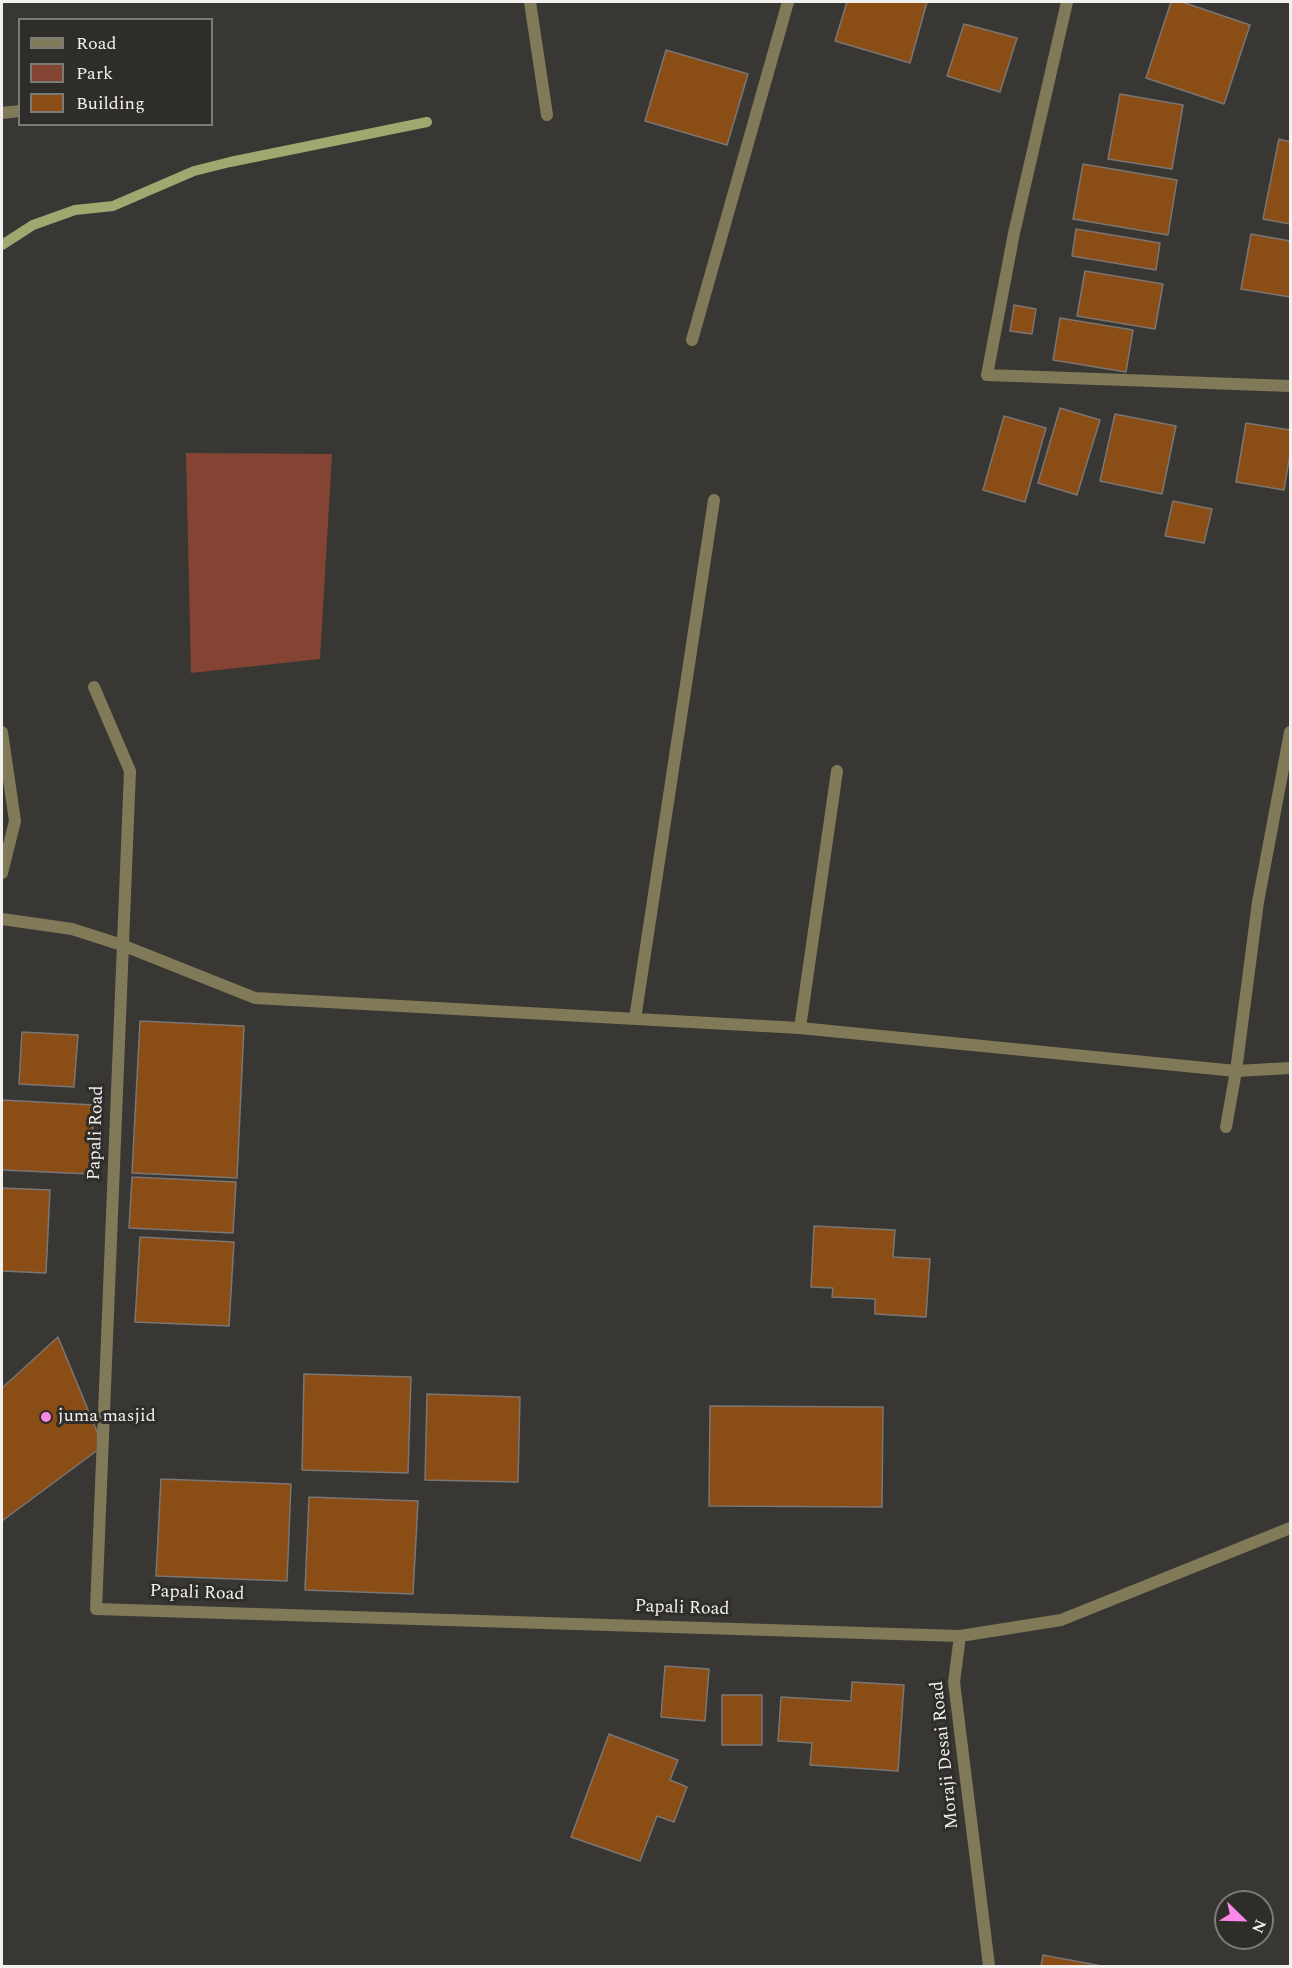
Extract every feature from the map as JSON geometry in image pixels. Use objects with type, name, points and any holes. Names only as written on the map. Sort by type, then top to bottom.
[{"type":"street","points":[[530,2],[547,116]]},
{"type":"street","points":[[692,340],[788,2]]},
{"type":"street","points":[[1067,2],[1014,233],[987,375],[1290,386]]},
{"type":"street","points":[[2,113],[18,111]]},
{"type":"street","points":[[635,1018],[714,500]]},
{"type":"street","points":[[94,687],[130,771],[122,945]]},
{"type":"street","points":[[2,732],[15,821],[2,873]]},
{"type":"street","points":[[1226,1127],[1236,1071],[1258,902],[1290,732]]},
{"type":"street","points":[[800,1028],[837,771]]},
{"type":"street","points":[[2,919],[72,929],[122,945],[255,998],[800,1028],[1236,1071],[1290,1068]]},
{"type":"street","name":"Papali Road","points":[[122,945],[96,1609],[960,1636]]},
{"type":"street","points":[[960,1636],[1061,1620],[1290,1528]]},
{"type":"street","name":"Moraji Desai Road","points":[[960,1636],[954,1682],[989,1966]]},
{"type":"green space","points":[[186,453],[332,454],[320,659],[191,673]]},
{"type":"building","points":[[847,2],[927,2],[910,63],[835,41]]},
{"type":"building","points":[[1171,2],[1182,2],[1250,25],[1224,104],[1146,78]]},
{"type":"building","points":[[964,24],[1017,38],[1000,92],[947,76]]},
{"type":"building","points":[[666,50],[748,74],[727,145],[645,121]]},
{"type":"building","points":[[1120,94],[1183,105],[1172,169],[1108,159]]},
{"type":"building","points":[[1279,139],[1290,142],[1290,224],[1263,219]]},
{"type":"building","points":[[1083,164],[1177,180],[1168,235],[1073,219]]},
{"type":"building","points":[[1076,229],[1160,243],[1156,270],[1072,256]]},
{"type":"building","points":[[1251,234],[1290,241],[1290,297],[1241,289]]},
{"type":"building","points":[[1085,271],[1163,284],[1155,329],[1077,316]]},
{"type":"building","points":[[1014,305],[1036,309],[1032,334],[1010,331]]},
{"type":"building","points":[[1060,318],[1133,330],[1126,372],[1053,360]]},
{"type":"building","points":[[1060,408],[1100,420],[1077,495],[1038,483]]},
{"type":"building","points":[[1115,414],[1176,426],[1162,494],[1100,481]]},
{"type":"building","points":[[1004,416],[1046,428],[1025,502],[983,490]]},
{"type":"building","points":[[1246,423],[1290,430],[1290,454],[1284,490],[1236,482]]},
{"type":"building","points":[[1173,501],[1212,509],[1204,543],[1165,536]]},
{"type":"building","points":[[140,1021],[244,1026],[237,1178],[132,1173]]},
{"type":"building","points":[[22,1032],[78,1035],[74,1087],[19,1084]]},
{"type":"building","points":[[2,1100],[94,1105],[90,1174],[2,1170]]},
{"type":"building","points":[[132,1177],[236,1182],[233,1233],[129,1228]]},
{"type":"building","points":[[2,1188],[50,1190],[46,1273],[2,1271]]},
{"type":"building","points":[[814,1226],[895,1230],[893,1257],[930,1259],[926,1317],[875,1314],[875,1299],[832,1297],[833,1288],[811,1287]]},
{"type":"building","points":[[140,1237],[234,1242],[229,1326],[135,1322]]},
{"type":"building","name":"juma masjid","points":[[58,1337],[103,1446],[2,1521],[2,1388]]},
{"type":"building","points":[[304,1374],[411,1377],[408,1473],[302,1470]]},
{"type":"building","points":[[427,1394],[520,1397],[518,1482],[425,1480]]},
{"type":"building","points":[[710,1406],[883,1407],[882,1507],[709,1506]]},
{"type":"building","points":[[161,1479],[291,1484],[287,1581],[156,1576]]},
{"type":"building","points":[[309,1497],[418,1501],[413,1594],[305,1590]]},
{"type":"building","points":[[665,1666],[709,1669],[705,1721],[661,1717]]},
{"type":"building","points":[[852,1682],[904,1685],[898,1771],[810,1765],[812,1743],[778,1741],[781,1697],[851,1701]]},
{"type":"building","points":[[722,1695],[762,1695],[762,1745],[722,1745]]},
{"type":"building","points":[[609,1734],[678,1760],[670,1780],[687,1787],[674,1822],[657,1816],[640,1861],[571,1837]]},
{"type":"building","points":[[1043,1955],[1102,1966],[1041,1966]]},
{"type":"waterway","points":[[2,245],[33,225],[75,210],[113,206],[194,171],[427,122]]},
{"type":"place","name":"juma masjid","points":[[46,1417]]}]
